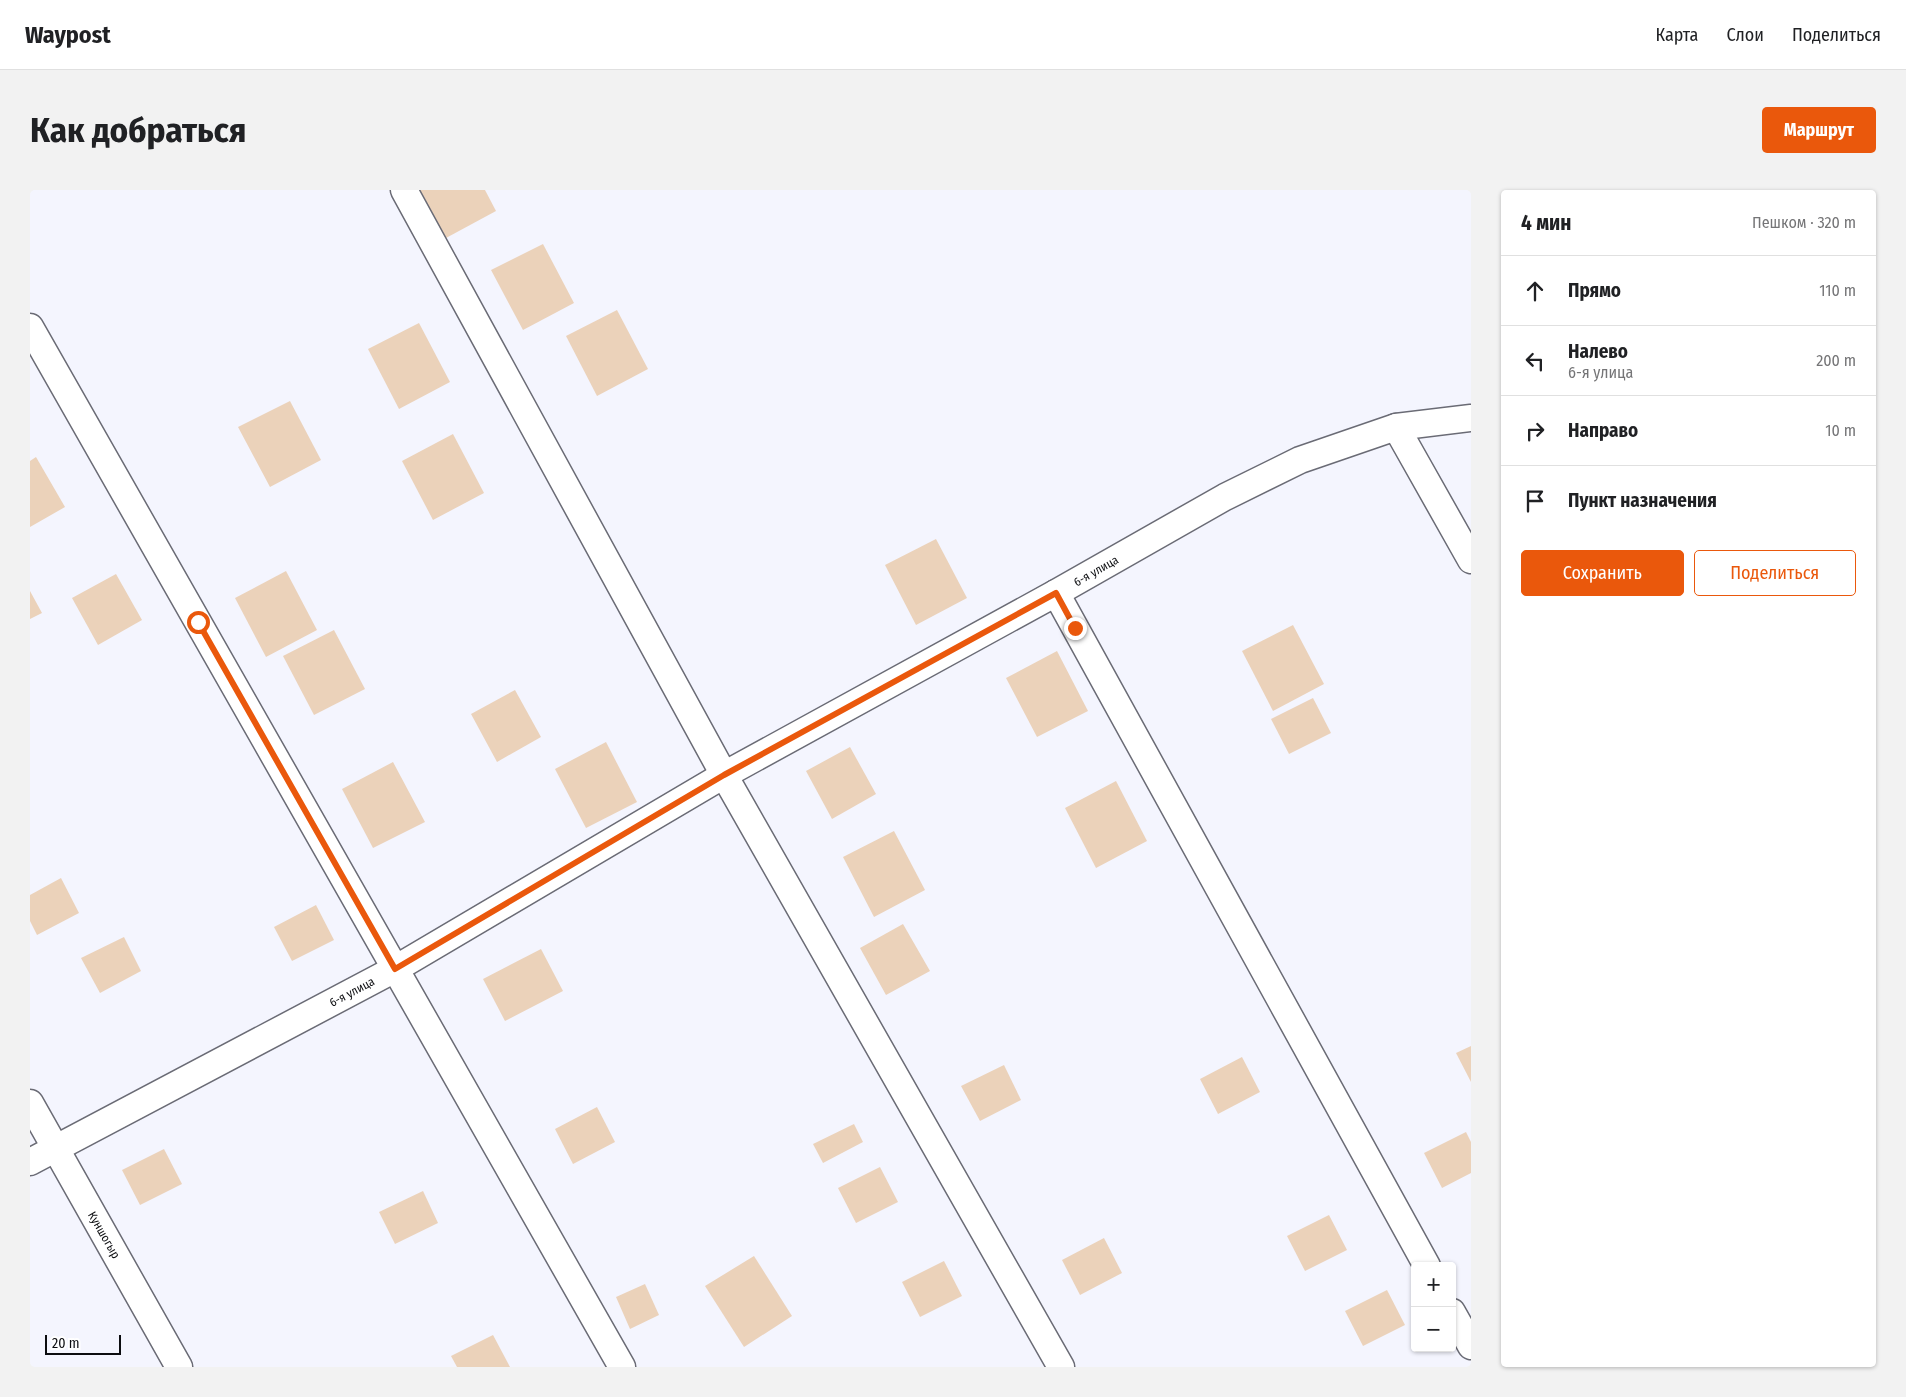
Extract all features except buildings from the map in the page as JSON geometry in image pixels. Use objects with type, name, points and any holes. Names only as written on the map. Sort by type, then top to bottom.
[{"type":"street","points":[[404,190],[724,775],[1061,1367]]},
{"type":"street","points":[[30,327],[622,1367]]},
{"type":"street","name":"6-я улица","points":[[30,1162],[395,969],[724,775],[1056,593],[1225,497],[1300,460],[1396,427],[1471,418]]},
{"type":"street","points":[[1396,427],[1471,560]]},
{"type":"street","points":[[1056,593],[1425,1262]]},
{"type":"street","name":"Куншогыр","points":[[30,1103],[179,1367]]},
{"type":"street","points":[[1456,1319],[1471,1346]]},
{"type":"route","points":[[198,622],[395,969],[724,775],[1056,593],[1075,628]]}]
